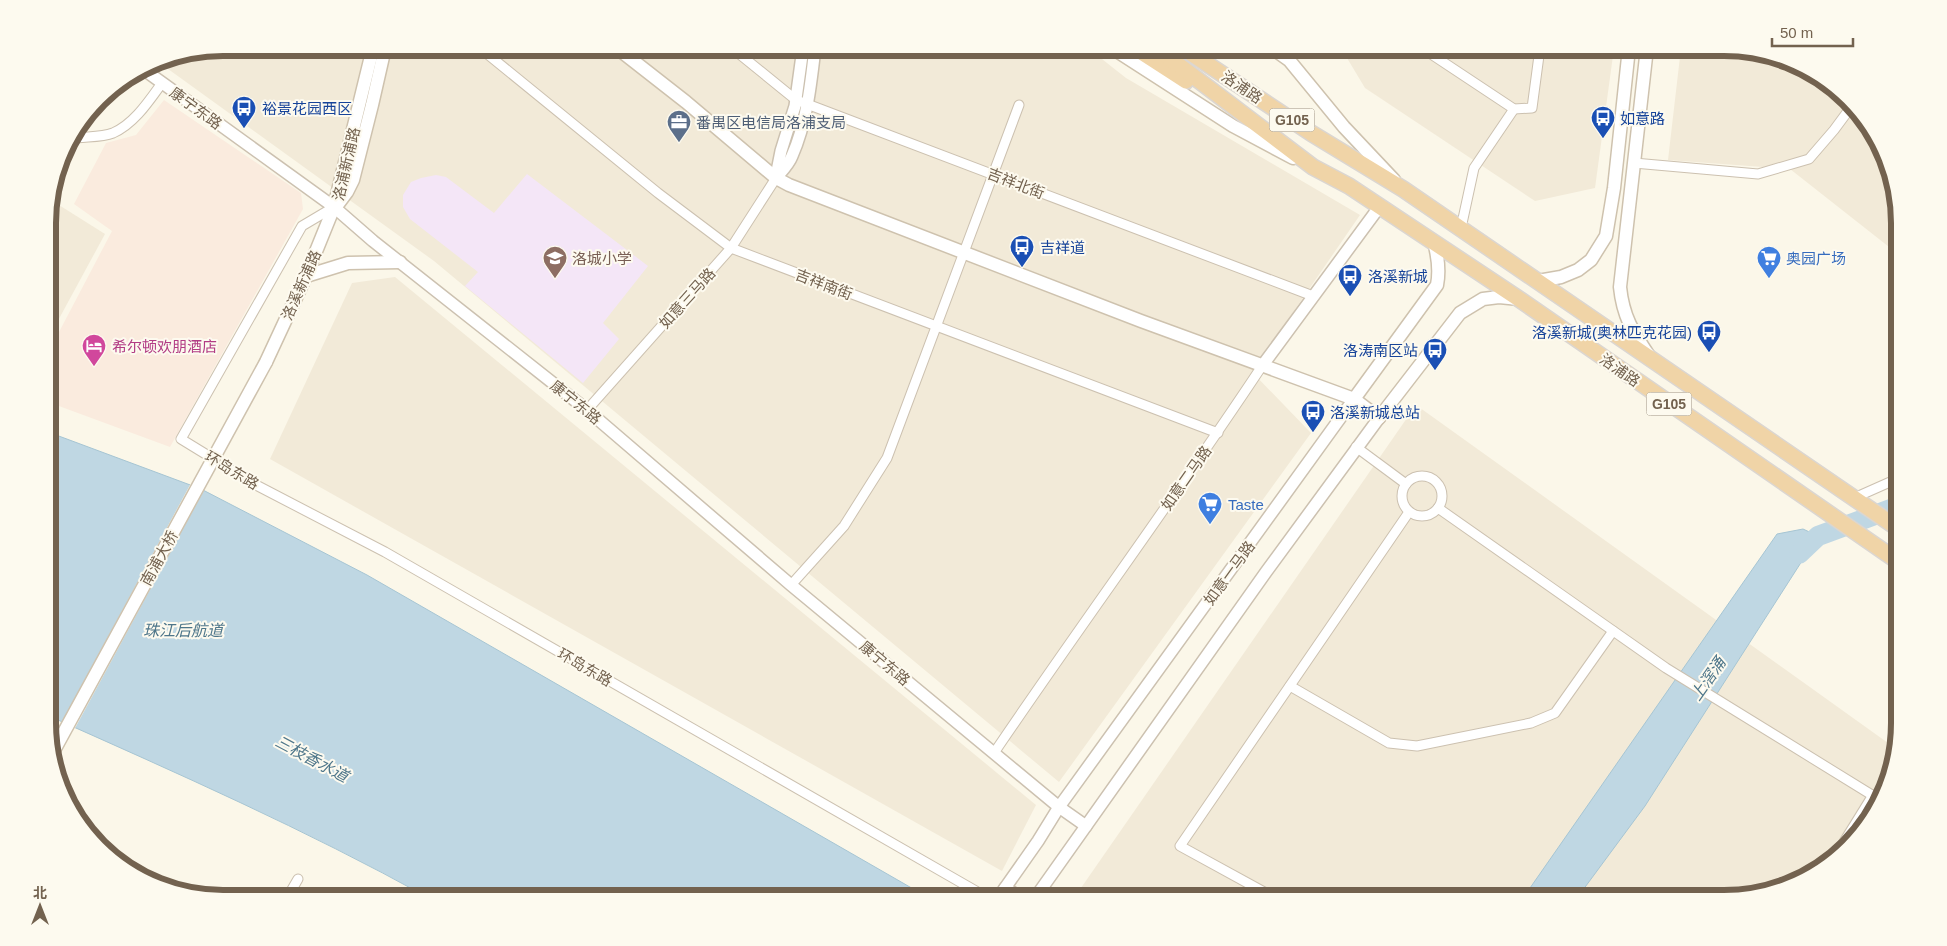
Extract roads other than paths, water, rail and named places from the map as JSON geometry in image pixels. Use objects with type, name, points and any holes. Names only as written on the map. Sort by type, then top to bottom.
[{"type":"highway","points":[[1148,56],[1313,167]]},
{"type":"highway","name":"洛浦路","points":[[1167,56],[1313,167],[1349,186],[1519,299],[1891,556]]},
{"type":"highway","name":"洛浦路","points":[[1196,56],[1311,133],[1403,189],[1891,523]]},
{"type":"highway","points":[[1214,56],[1333,136],[1403,189]]},
{"type":"main road","name":"洛浦路","points":[[1125,56],[1233,126],[1313,167]]},
{"type":"main road","name":"洛浦路","points":[[1284,56],[1315,89],[1344,127],[1403,189]]},
{"type":"main road","points":[[1538,281],[1561,277],[1578,270],[1591,260],[1606,236],[1614,188],[1629,56]]},
{"type":"main road","points":[[1646,56],[1620,287],[1621,301],[1628,325],[1650,358]]},
{"type":"main road","name":"洛浦新浦路","points":[[334,208],[371,57]]},
{"type":"main road","name":"洛浦新浦路","points":[[334,208],[347,192],[353,180],[362,150],[383,57]]},
{"type":"main road","points":[[628,57],[686,102],[776,178],[804,192],[1262,366],[1354,399],[1379,418]]},
{"type":"main road","name":"洛溪新浦路","points":[[266,362],[306,276],[334,208]]},
{"type":"main road","name":"如意一马路","points":[[1354,399],[1437,286],[1439,274],[1434,242]]},
{"type":"main road","points":[[306,276],[348,263],[400,262]]},
{"type":"main road","name":"如意一马路","points":[[1379,418],[1460,313],[1482,299],[1499,297],[1519,299]]},
{"type":"main road","name":"南浦大桥","points":[[58,743],[266,362]]},
{"type":"street","points":[[1434,56],[1514,109],[1532,108],[1539,56]]},
{"type":"street","name":"吉祥南街","points":[[491,57],[678,208],[732,248],[1218,433]]},
{"type":"street","name":"吉祥北街","points":[[743,57],[802,102],[1313,296]]},
{"type":"street","name":"如意三马路","points":[[802,57],[802,102]]},
{"type":"street","name":"如意三马路","points":[[587,410],[732,248],[792,156],[813,57]]},
{"type":"street","name":"康宁东路","points":[[149,73],[334,208],[587,410],[792,585],[1059,807],[1086,826]]},
{"type":"street","points":[[81,137],[113,133],[131,120],[147,104],[162,83]]},
{"type":"street","points":[[792,585],[844,526],[887,458],[1019,105]]},
{"type":"street","points":[[1461,228],[1474,168],[1514,109]]},
{"type":"street","points":[[1634,163],[1758,174],[1809,159],[1848,111]]},
{"type":"street","name":"如意二马路","points":[[994,753],[1077,631],[1218,433],[1262,366],[1380,206]]},
{"type":"street","name":"环岛东路","points":[[334,208],[302,226],[181,440],[256,485],[393,557],[973,890]]},
{"type":"street","name":"如意一马路","points":[[1005,888],[1059,807],[1354,399]]},
{"type":"street","name":"如意一马路","points":[[1041,889],[1356,447],[1379,418]]},
{"type":"street","points":[[1356,447],[1406,484]]},
{"type":"street","points":[[1419,476],[1434,480],[1439,486],[1441,493],[1441,501],[1438,508],[1424,516],[1410,512],[1404,506],[1402,499],[1402,491],[1406,484],[1419,476]]},
{"type":"street","points":[[1854,498],[1891,482]]},
{"type":"street","points":[[1438,508],[1676,674],[1874,795]]},
{"type":"street","points":[[1259,889],[1180,846],[1410,512]]},
{"type":"street","points":[[1290,686],[1389,743],[1417,746],[1531,723],[1554,713],[1613,631]]},
{"type":"street","points":[[292,890],[298,879]]},
{"type":"water","name":"珠江后航道","points":[[57,435],[201,489],[367,575],[914,890],[414,890],[336,849],[193,781],[56,719]]},
{"type":"water","points":[[1803,529],[1818,536],[1645,806],[1584,889],[1529,889],[1777,534]]},
{"type":"waterway","name":"上滘涌","points":[[1799,554],[1818,536],[1891,509]]},
{"type":"place","name":"裕景花园西区","points":[[244,129]]},
{"type":"place","name":"如意路","points":[[1603,139]]},
{"type":"place","name":"番禺区电信局洛浦支局","points":[[679,143]]},
{"type":"place","name":"吉祥道","points":[[1022,268]]},
{"type":"place","name":"洛城小学","points":[[555,279]]},
{"type":"place","name":"奥园广场","points":[[1769,279]]},
{"type":"place","name":"洛溪新城","points":[[1350,297]]},
{"type":"place","name":"洛溪新城(奥林匹克花园)","points":[[1709,353]]},
{"type":"place","name":"希尔顿欢朋酒店","points":[[94,367]]},
{"type":"place","name":"洛涛南区站","points":[[1435,371]]},
{"type":"place","name":"洛溪新城总站","points":[[1313,433]]},
{"type":"place","name":"Taste","points":[[1210,525]]},
{"type":"water label","name":"三枝香水道","points":[[312,759]]}]
